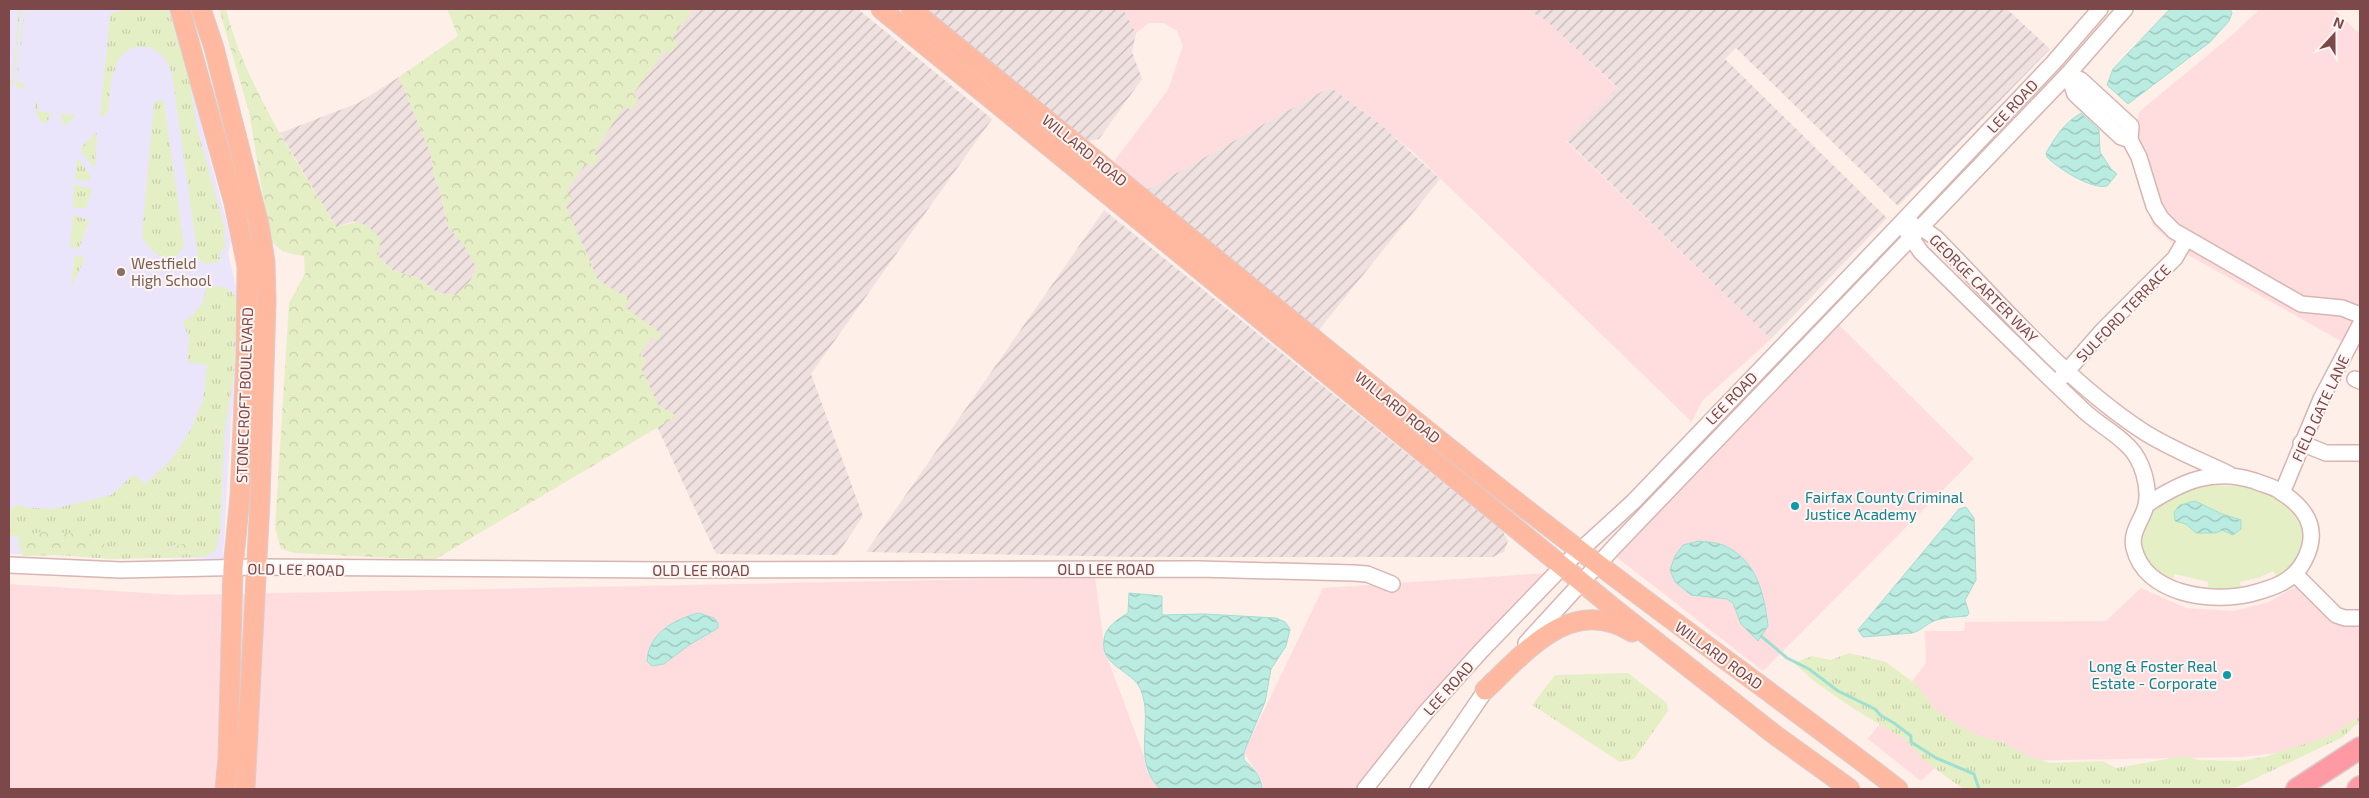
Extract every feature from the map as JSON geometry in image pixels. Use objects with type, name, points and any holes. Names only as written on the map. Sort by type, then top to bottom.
[{"type":"highway","points":[[2297,789],[2360,748]]},
{"type":"main road","name":"STONECROFT BOULEVARD","points":[[180,9],[234,203],[247,266],[248,295],[240,496],[234,568],[228,758],[225,789]]},
{"type":"main road","name":"STONECROFT BOULEVARD","points":[[201,9],[214,48],[259,225],[266,262],[256,567],[245,789]]},
{"type":"main road","name":"WILLARD ROAD","points":[[911,9],[1324,348],[1580,551],[1898,789]]},
{"type":"main road","name":"WILLARD ROAD","points":[[886,10],[1583,583],[1684,664],[1850,789]]},
{"type":"main road","points":[[1485,690],[1542,638],[1564,625],[1583,620],[1600,620],[1616,624],[1684,664]]},
{"type":"street","name":"LEE ROAD","points":[[1364,789],[1450,686],[1563,566],[1633,502],[2054,62],[2100,9]]},
{"type":"street","name":"LEE ROAD","points":[[1418,789],[1485,690],[1515,654],[2068,74],[2125,9]]},
{"type":"street","points":[[2068,74],[2075,94],[2121,137],[2130,140],[2139,157],[2158,213],[2174,231],[2302,304],[2342,308],[2360,315]]},
{"type":"street","name":"GEORGE CARTER WAY","points":[[1902,222],[1916,233],[1936,238],[2067,372],[2142,430],[2164,444],[2231,475],[2273,487],[2294,501],[2310,525],[2313,537],[2310,550],[2296,575],[2272,588],[2242,596],[2190,594],[2161,583],[2144,567],[2134,547],[2136,528],[2146,505],[2146,480],[2140,462],[2130,448],[2099,424],[2056,384],[1921,252],[1916,233]]},
{"type":"street","name":"SULFORD TERRACE","points":[[2056,384],[2104,329],[2175,258],[2186,239]]},
{"type":"street","name":"FIELD GATE LANE","points":[[2282,493],[2301,443],[2321,399],[2360,325]]},
{"type":"street","points":[[2301,443],[2326,453],[2360,454]]},
{"type":"street","name":"GEORGE CARTER WAY","points":[[2146,505],[2172,488],[2191,481],[2231,475]]},
{"type":"street","name":"OLD LEE ROAD","points":[[9,565],[121,570],[256,567],[663,570],[1198,569],[1360,574],[1392,584]]},
{"type":"street","points":[[2296,575],[2336,615],[2345,618],[2360,618]]},
{"type":"shaded area","name":"Westfield High School","points":[[9,9],[173,9],[195,85],[202,129],[228,228],[231,242],[228,253],[237,291],[238,377],[231,419],[223,559],[9,554]]},
{"type":"shaded area","points":[[681,9],[858,9],[992,119],[811,374],[863,516],[837,555],[716,554],[550,195]]},
{"type":"shaded area","points":[[924,9],[1123,9],[1136,33],[1132,52],[1142,79],[1099,139],[1083,142]]},
{"type":"shaded area","points":[[1123,9],[1526,9],[1546,19],[1617,88],[1566,141],[1771,339],[1702,401],[1692,422],[1414,153],[1367,114],[1330,87],[1143,192],[1117,170],[1115,160],[1168,90],[1183,46],[1177,31],[1164,23],[1149,23],[1136,33]]},
{"type":"shaded area","points":[[1526,9],[2007,9],[2050,49],[1898,206],[1736,48],[1725,59],[1887,218],[1771,339],[1566,140],[1617,87],[1546,20]]},
{"type":"shaded area","points":[[2260,9],[2333,9],[2360,34],[2360,352],[2183,252],[2153,226],[2127,148],[2140,111],[2231,36]]},
{"type":"shaded area","points":[[399,77],[431,154],[434,176],[440,191],[448,227],[464,244],[477,268],[470,281],[456,295],[438,293],[418,278],[392,270],[378,256],[354,221],[336,227],[280,133],[358,103]]},
{"type":"shaded area","points":[[1330,87],[1380,124],[1440,179],[1318,331],[1143,192]]},
{"type":"shaded area","points":[[1104,210],[1502,530],[1508,541],[1504,552],[1493,557],[1136,557],[866,552]]},
{"type":"shaded area","points":[[1838,324],[1974,459],[1763,671],[1610,552]]},
{"type":"shaded area","points":[[1547,573],[1369,789],[1263,789],[1261,780],[1244,752],[1323,588]]},
{"type":"shaded area","points":[[1095,577],[1105,652],[1144,756],[1147,772],[1160,789],[9,789],[9,584],[176,595]]},
{"type":"shaded area","points":[[2302,583],[2340,616],[2360,615],[2360,723],[2335,737],[2287,752],[2242,757],[1941,762],[1921,781],[1868,739],[1926,663],[1925,631],[1964,631],[1965,622],[2106,621],[2141,588],[2186,608],[2234,611],[2269,602]]},
{"type":"green space","points":[[19,9],[21,9],[13,84],[9,87],[9,82],[12,81]]},
{"type":"green space","points":[[24,9],[33,9],[25,10],[17,82],[25,84],[24,88],[18,88],[16,85]]},
{"type":"green space","points":[[128,9],[167,9],[170,14],[190,84],[197,128],[224,226],[225,247],[218,257],[223,258],[215,263],[204,264],[198,259],[172,74],[167,62],[160,54],[151,48],[142,47],[132,48],[124,53],[118,62],[114,74],[112,73],[108,110],[103,117],[100,116],[110,15],[111,13]]},
{"type":"green space","points":[[219,9],[226,9],[246,66],[259,94],[289,149],[336,227],[351,223],[365,225],[381,239],[378,256],[392,270],[418,278],[438,293],[456,295],[470,281],[477,268],[463,244],[448,227],[440,191],[434,176],[431,154],[399,77],[458,36],[447,9],[693,9],[672,38],[678,44],[671,52],[665,50],[633,94],[639,99],[631,110],[624,106],[594,153],[599,158],[592,167],[586,163],[566,192],[572,197],[566,206],[598,280],[630,299],[625,307],[660,333],[658,341],[652,337],[640,354],[646,360],[641,368],[659,406],[677,416],[434,560],[294,553],[281,549],[275,528],[289,303],[305,274],[304,256],[285,252],[270,239],[249,112]]},
{"type":"green space","points":[[160,99],[164,102],[184,244],[180,252],[169,258],[155,253],[149,248],[142,234],[154,103]]},
{"type":"green space","points":[[36,101],[38,102],[37,111],[51,113],[46,125],[37,114],[35,108]]},
{"type":"green space","points":[[76,105],[75,116],[64,127],[60,114],[75,115]]},
{"type":"green space","points":[[97,133],[95,167],[92,166],[80,149]]},
{"type":"green space","points":[[77,157],[91,176],[89,181],[75,179]]},
{"type":"green space","points":[[74,184],[92,189],[86,208],[73,208]]},
{"type":"green space","points":[[73,215],[89,220],[79,249],[70,247]]},
{"type":"green space","points":[[75,255],[85,258],[71,286]]},
{"type":"green space","points":[[209,286],[226,288],[232,292],[237,300],[234,376],[225,427],[220,534],[215,551],[202,557],[110,559],[58,555],[202,551],[175,545],[166,548],[110,550],[54,532],[42,532],[19,537],[9,536],[9,510],[18,504],[24,507],[53,509],[111,495],[134,474],[145,484],[172,459],[190,431],[203,400],[207,365],[187,362],[189,338],[183,322],[199,308],[204,299],[206,288]]},
{"type":"green space","points":[[2209,485],[2243,486],[2272,493],[2300,516],[2306,537],[2295,564],[2277,578],[2273,571],[2258,578],[2240,582],[2241,589],[2208,590],[2208,582],[2175,574],[2172,580],[2152,566],[2145,557],[2140,538],[2142,527],[2147,517],[2168,498],[2188,490]]},
{"type":"green space","points":[[42,532],[93,534],[110,550],[166,548],[187,543],[198,545],[202,551],[23,556],[18,546],[19,537]]},
{"type":"green space","points":[[1849,653],[1886,662],[1917,685],[1934,708],[1945,717],[1978,736],[2004,743],[2026,755],[2050,763],[2103,761],[2116,768],[2184,756],[2199,760],[2239,761],[2264,757],[2330,736],[2360,716],[2360,720],[2343,737],[2233,789],[1963,789],[1925,761],[1904,739],[1854,709],[1815,682],[1794,663],[1812,656],[1831,660]]},
{"type":"green space","points":[[1628,673],[1667,703],[1668,711],[1634,759],[1620,762],[1532,705],[1555,675]]},
{"type":"water","points":[[2170,9],[2230,9],[2232,13],[2229,21],[2210,42],[2128,104],[2107,85],[2113,69]]},
{"type":"water","points":[[2081,113],[2099,130],[2100,152],[2111,169],[2117,174],[2107,186],[2093,185],[2084,181],[2058,167],[2047,157],[2046,153],[2061,130]]},
{"type":"water","points":[[2195,501],[2222,514],[2241,520],[2241,529],[2233,535],[2222,530],[2216,533],[2196,533],[2186,524],[2175,521],[2174,512],[2180,505]]},
{"type":"water","points":[[1966,507],[1974,518],[1976,580],[1965,600],[1969,613],[1967,616],[1950,617],[1931,622],[1912,633],[1863,637],[1858,630],[1959,509]]},
{"type":"water","points":[[1699,541],[1723,545],[1735,551],[1744,559],[1757,579],[1764,602],[1768,626],[1758,641],[1741,624],[1733,603],[1727,599],[1691,595],[1675,582],[1670,570],[1675,556],[1683,545]]},
{"type":"water","points":[[1129,593],[1162,596],[1162,615],[1205,614],[1276,618],[1285,622],[1290,629],[1286,646],[1271,669],[1265,702],[1244,752],[1244,760],[1256,773],[1262,789],[1160,789],[1151,778],[1145,754],[1145,716],[1141,690],[1137,683],[1112,662],[1104,649],[1105,635],[1109,627],[1128,613]]},
{"type":"water","points":[[699,613],[714,618],[718,623],[718,628],[689,645],[664,664],[652,666],[647,661],[648,651],[657,636],[680,619]]},
{"type":"waterway","points":[[1761,636],[1787,658],[1809,669],[1838,691],[1875,709],[1880,715],[1911,736],[1911,742],[1936,758],[1974,774],[1979,789]]},
{"type":"place","name":"Westfield High School","points":[[121,272]]},
{"type":"place","name":"Fairfax County Criminal Justice Academy","points":[[1795,506]]},
{"type":"place","name":"Long & Foster Real Estate - Corporate","points":[[2227,675]]}]
